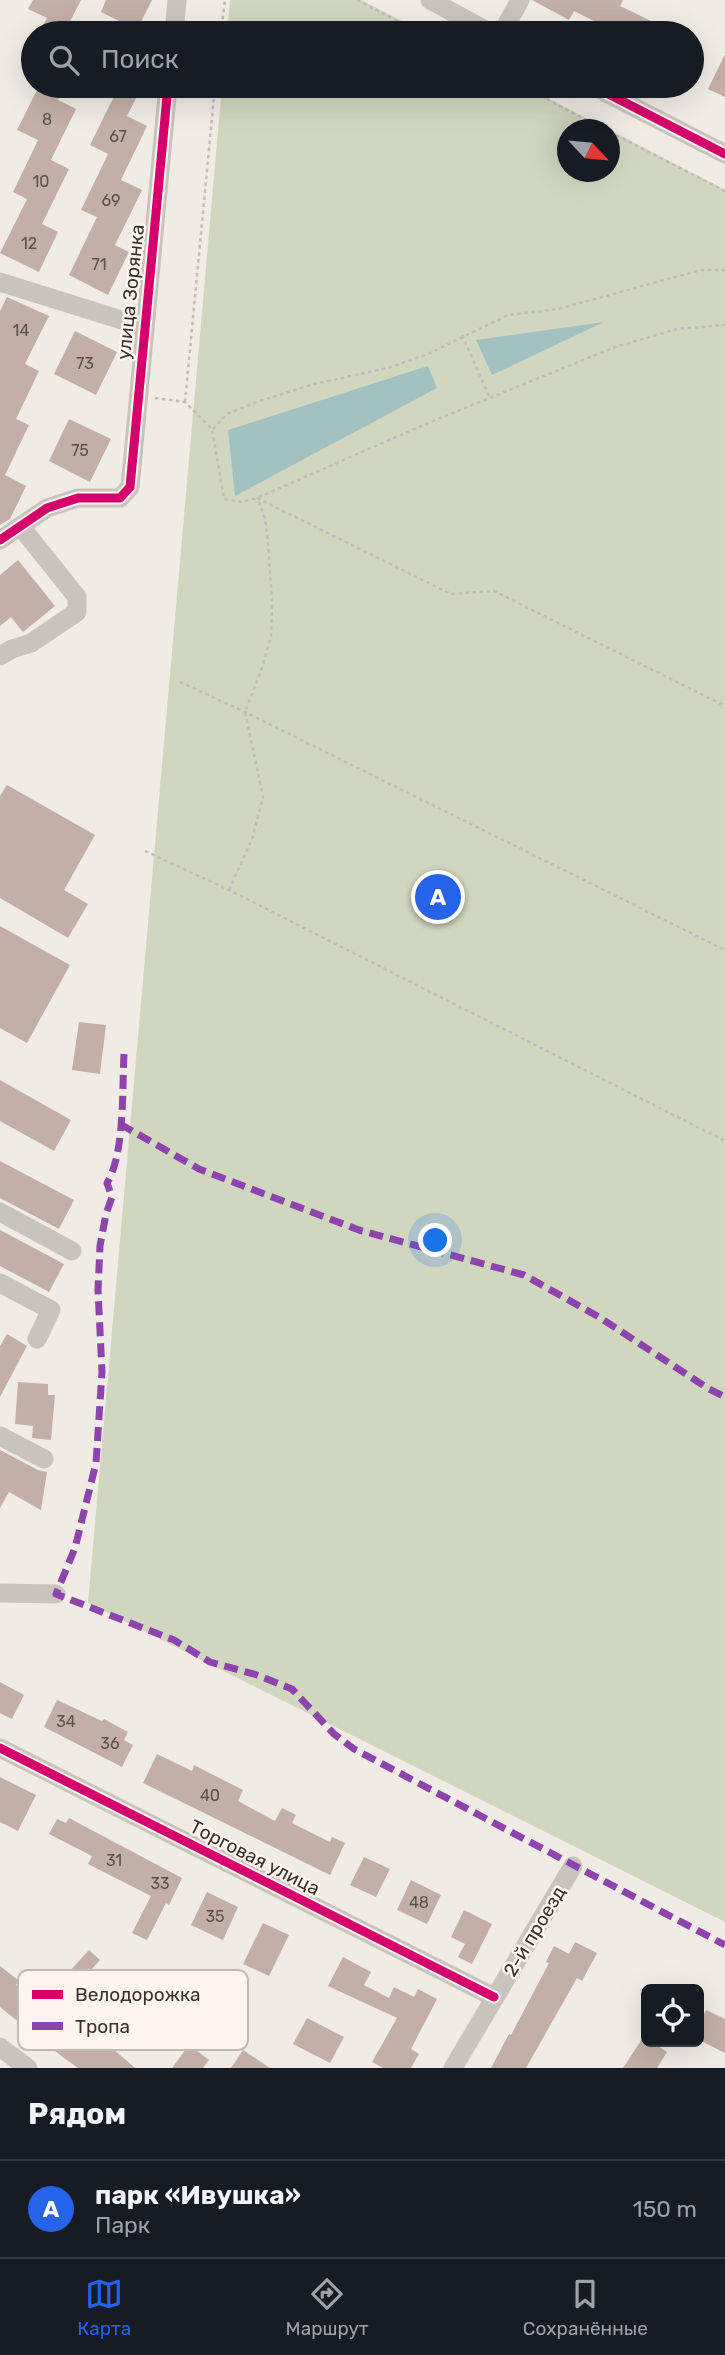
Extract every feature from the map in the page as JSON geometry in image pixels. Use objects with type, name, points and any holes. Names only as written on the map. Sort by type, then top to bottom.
[{"type":"street","points":[[175,21],[177,0]]},
{"type":"street","points":[[430,0],[469,21]]},
{"type":"street","points":[[509,21],[520,0]]},
{"type":"street","name":"улица Зорянка","points":[[21,527],[47,508],[78,498],[120,498],[130,487],[167,98]]},
{"type":"street","points":[[616,98],[725,154]]},
{"type":"street","points":[[0,282],[144,327]]},
{"type":"street","points":[[0,540],[21,527],[77,597],[77,612],[31,643],[0,656]]},
{"type":"street","points":[[0,1212],[72,1251]]},
{"type":"street","points":[[0,1283],[51,1310],[37,1339]]},
{"type":"street","points":[[0,1436],[44,1459]]},
{"type":"street","points":[[0,1593],[56,1594]]},
{"type":"street","name":"Торговая улица","points":[[0,1748],[494,1997]]},
{"type":"street","name":"2-й проезд","points":[[453,2068],[573,1866]]},
{"type":"street","points":[[0,2047],[27,2068]]},
{"type":"path","points":[[222,21],[225,0]]},
{"type":"path","points":[[357,0],[398,21]]},
{"type":"path","points":[[185,402],[214,98]]},
{"type":"path","points":[[545,98],[584,119]]},
{"type":"path","points":[[620,138],[725,191]]},
{"type":"path","points":[[212,429],[227,414],[257,402],[314,384],[388,368],[428,354],[462,335],[508,315],[558,309],[701,270],[725,270]]},
{"type":"path","points":[[138,395],[185,402],[212,429],[224,499],[242,502],[615,347],[677,329],[725,325]]},
{"type":"path","points":[[462,335],[490,398]]},
{"type":"path","points":[[257,498],[451,594],[494,591],[725,706]]},
{"type":"path","points":[[229,890],[251,839],[263,797],[245,712],[271,636],[268,543],[265,518],[257,498]]},
{"type":"path","points":[[180,682],[725,950]]},
{"type":"path","points":[[145,851],[229,890],[725,1141]]},
{"type":"green space","points":[[230,0],[361,0],[402,21],[228,21]]},
{"type":"green space","points":[[221,98],[548,98],[588,119],[557,119],[557,182],[620,182],[620,135],[725,190],[725,1922],[88,1603]]},
{"type":"water","points":[[604,322],[492,375],[476,340]]},
{"type":"water","points":[[428,366],[437,388],[235,496],[228,430]]},
{"type":"building","points":[[33,0],[81,0],[70,21],[45,21],[47,18],[28,9]]},
{"type":"building","points":[[106,0],[152,0],[142,21],[119,21],[101,12]]},
{"type":"building","points":[[532,0],[623,0],[620,6],[651,21],[594,21],[574,11],[569,20]]},
{"type":"building","points":[[725,54],[725,97],[708,89]]},
{"type":"building","points":[[33,98],[59,98],[58,100],[76,109],[51,160],[69,169],[42,224],[58,232],[39,272],[0,253],[27,199],[13,192],[38,140],[17,130]]},
{"type":"building","points":[[113,98],[136,98],[127,116],[147,126],[121,180],[142,190],[115,245],[129,252],[108,295],[69,275],[97,217],[81,210],[108,154],[90,145]]},
{"type":"building","points":[[7,297],[49,316],[25,364],[39,371],[16,419],[29,425],[5,475],[26,486],[10,519],[0,525],[0,311]]},
{"type":"building","points":[[75,331],[117,352],[96,395],[54,374]]},
{"type":"building","points":[[69,419],[111,439],[90,482],[49,461]]},
{"type":"building","points":[[18,560],[55,606],[23,632],[11,617],[0,626],[0,575]]},
{"type":"building","points":[[7,785],[95,835],[64,890],[88,904],[68,938],[0,898],[0,796]]},
{"type":"building","points":[[0,926],[70,965],[27,1043],[0,1028]]},
{"type":"building","points":[[79,1022],[106,1025],[100,1074],[72,1070]]},
{"type":"building","points":[[0,1080],[71,1120],[54,1151],[0,1121]]},
{"type":"building","points":[[0,1161],[74,1200],[59,1229],[0,1198]]},
{"type":"building","points":[[0,1230],[64,1264],[49,1292],[0,1266]]},
{"type":"building","points":[[7,1334],[27,1346],[0,1397],[0,1346]]},
{"type":"building","points":[[18,1382],[48,1384],[48,1395],[55,1395],[51,1440],[32,1438],[33,1426],[15,1424]]},
{"type":"building","points":[[0,1450],[47,1472],[41,1510],[9,1492],[0,1508]]},
{"type":"building","points":[[0,1682],[24,1695],[12,1719],[0,1713]]},
{"type":"building","points":[[57,1700],[128,1732],[124,1740],[133,1745],[122,1767],[44,1727]]},
{"type":"building","points":[[157,1754],[192,1771],[194,1765],[243,1790],[238,1801],[275,1821],[282,1808],[296,1815],[292,1823],[330,1842],[332,1837],[345,1843],[330,1875],[143,1783]]},
{"type":"building","points":[[0,1777],[36,1795],[18,1831],[0,1822]]},
{"type":"building","points":[[69,1818],[182,1878],[147,1940],[132,1933],[151,1896],[88,1864],[92,1856],[49,1834],[57,1819],[66,1823]]},
{"type":"building","points":[[364,1857],[390,1869],[376,1897],[350,1885]]},
{"type":"building","points":[[411,1880],[441,1895],[427,1924],[397,1910]]},
{"type":"building","points":[[207,1892],[238,1907],[223,1940],[191,1925]]},
{"type":"building","points":[[464,1910],[492,1924],[472,1964],[458,1957],[465,1944],[451,1937]]},
{"type":"building","points":[[263,1923],[289,1935],[269,1976],[243,1964]]},
{"type":"building","points":[[575,1942],[597,1953],[582,1981],[577,1978],[526,2068],[491,2068],[549,1963],[546,1962],[554,1946],[569,1954]]},
{"type":"building","points":[[89,1950],[100,1960],[91,1970],[71,1970]]},
{"type":"building","points":[[343,1957],[371,1972],[364,1985],[389,1998],[394,1987],[414,1997],[418,1989],[437,1999],[411,2049],[419,2054],[411,2068],[383,2068],[372,2062],[397,2018],[328,1986]]},
{"type":"building","points":[[0,1966],[18,1980],[18,2021],[0,2007]]},
{"type":"building","points":[[706,2010],[725,2019],[725,2053],[704,2042]]},
{"type":"building","points":[[307,2018],[344,2037],[330,2063],[293,2044]]},
{"type":"building","points":[[641,2041],[641,2047],[660,2047],[667,2052],[657,2068],[623,2068]]},
{"type":"building","points":[[54,2050],[114,2050],[135,2068],[78,2068]]},
{"type":"building","points":[[185,2050],[196,2050],[209,2060],[203,2068],[172,2068]]},
{"type":"building","points":[[243,2050],[270,2068],[231,2068]]},
{"type":"marked path","points":[[124,1054],[120,1138],[113,1170],[107,1183],[112,1197],[100,1246],[98,1290],[102,1372],[96,1463],[75,1548],[56,1594],[174,1640],[210,1662],[257,1675],[292,1689],[334,1734],[354,1749],[725,1945]]},
{"type":"marked path","points":[[120,1124],[199,1169],[359,1230],[524,1275],[599,1317],[725,1397]]},
{"type":"cycle path","points":[[0,540],[47,508],[78,498],[120,498],[130,487],[167,98]]},
{"type":"cycle path","points":[[616,98],[725,154]]},
{"type":"cycle path","points":[[0,1748],[494,1997]]},
{"type":"place","name":"парк «Ивушка»","points":[[438,897]]}]
